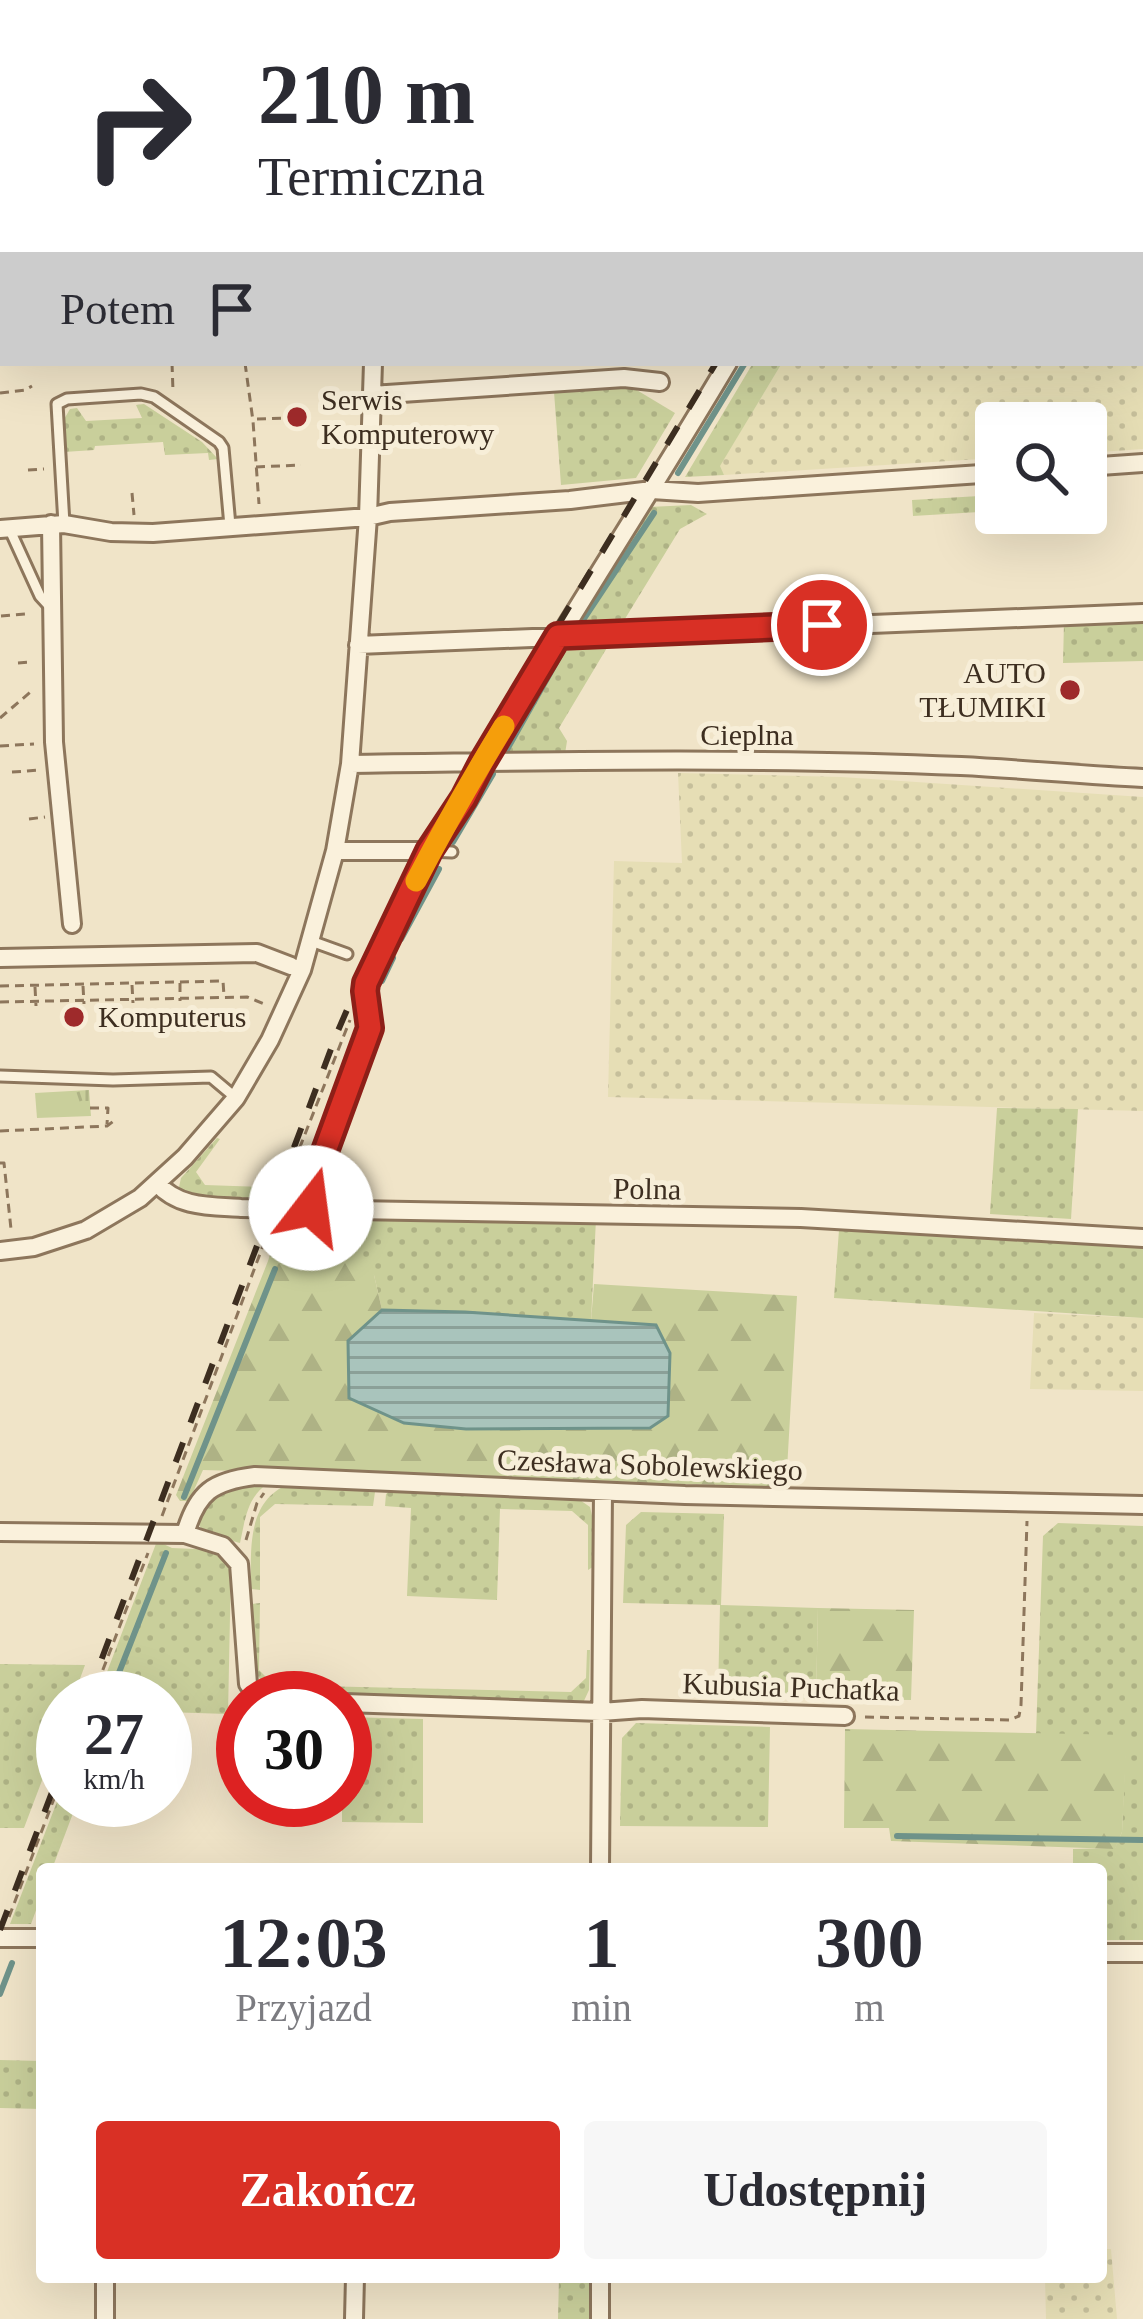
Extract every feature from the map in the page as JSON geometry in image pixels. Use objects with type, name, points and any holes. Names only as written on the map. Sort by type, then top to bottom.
[{"type":"street","points":[[6,1245],[34,1247],[86,1230],[140,1198],[185,1157],[236,1098],[270,1040],[311,941],[335,851],[350,764],[368,517],[373,366]]},
{"type":"street","points":[[311,1208],[317,1173],[370,1028],[366,983],[429,851],[726,366]]},
{"type":"street","points":[[372,395],[624,378],[660,382]]},
{"type":"street","points":[[1107,466],[1143,463]]},
{"type":"street","points":[[5,528],[57,524],[153,533],[652,490],[698,493],[975,474]]},
{"type":"street","points":[[57,524],[52,608],[54,742],[72,924]]},
{"type":"street","points":[[358,644],[1143,613]]},
{"type":"street","name":"Cieplna","points":[[350,764],[813,762],[1143,778]]},
{"type":"street","points":[[335,851],[429,851]]},
{"type":"street","points":[[0,958],[257,953],[296,968]]},
{"type":"street","name":"Polna","points":[[157,1183],[178,1200],[195,1205],[801,1218],[1143,1238]]},
{"type":"street","name":"Czesława Sobolewskiego","points":[[185,1534],[202,1496],[218,1483],[255,1477],[603,1492],[1143,1505]]},
{"type":"street","points":[[600,1863],[603,1492]]},
{"type":"street","points":[[0,1532],[185,1534],[213,1540],[235,1556],[242,1578],[247,1671]]},
{"type":"street","name":"Kubusia Puchatka","points":[[372,1704],[845,1716]]},
{"type":"street","points":[[1,1938],[36,1938]]},
{"type":"street","points":[[1107,1953],[1143,1953]]},
{"type":"street","points":[[105,2283],[105,2319]]},
{"type":"street","points":[[354,2319],[355,2283]]},
{"type":"street","points":[[600,2283],[600,2319]]},
{"type":"lane","points":[[57,524],[56,404],[67,399],[141,394],[154,397],[219,442],[230,527]]},
{"type":"lane","points":[[5,528],[40,596],[52,608]]},
{"type":"lane","points":[[429,851],[452,852]]},
{"type":"lane","points":[[311,941],[347,954]]},
{"type":"lane","points":[[0,1076],[212,1077],[236,1098]]},
{"type":"path","points":[[170,408],[172,366]]},
{"type":"path","points":[[245,366],[259,507]]},
{"type":"path","points":[[0,393],[32,386]]},
{"type":"path","points":[[253,419],[285,418]]},
{"type":"path","points":[[256,466],[301,465]]},
{"type":"path","points":[[28,470],[46,468]]},
{"type":"path","points":[[132,493],[134,515]]},
{"type":"path","points":[[1,616],[26,614]]},
{"type":"path","points":[[17,663],[32,662]]},
{"type":"path","points":[[0,718],[34,689]]},
{"type":"path","points":[[0,746],[38,744]]},
{"type":"path","points":[[13,772],[48,770]]},
{"type":"path","points":[[29,819],[51,817]]},
{"type":"path","points":[[0,986],[223,981],[224,997]]},
{"type":"path","points":[[179,982],[180,1000]]},
{"type":"path","points":[[132,983],[133,1001]]},
{"type":"path","points":[[83,984],[84,1002]]},
{"type":"path","points":[[35,985],[36,1004]]},
{"type":"path","points":[[0,1002],[248,997],[273,1007]]},
{"type":"path","points":[[102,1671],[353,1011],[366,1001]]},
{"type":"path","points":[[90,1108],[108,1108],[107,1126]]},
{"type":"path","points":[[0,1131],[107,1126],[115,1120]]},
{"type":"path","points":[[0,1163],[4,1163],[6,1245]]},
{"type":"path","points":[[235,1556],[244,1544],[256,1503],[280,1478]]},
{"type":"path","name":"Kubusia Puchatka","points":[[845,1716],[1010,1720],[1019,1716],[1027,1501]]},
{"type":"path","points":[[1,1938],[43,1827]]},
{"type":"shaded area","points":[[780,366],[1143,366],[1143,449],[1107,452],[1107,402],[975,402],[975,459],[724,475],[719,467]]},
{"type":"shaded area","points":[[678,773],[841,777],[1143,797],[1143,1111],[608,1097],[614,861],[682,863]]},
{"type":"shaded area","points":[[1034,1313],[1143,1318],[1143,1391],[1030,1389]]},
{"type":"shaded area","points":[[1107,2249],[1111,2249],[1117,2319],[1046,2319],[1045,2283],[1107,2283]]},
{"type":"green space","points":[[751,366],[780,366],[720,466],[724,475],[685,477]]},
{"type":"green space","points":[[630,386],[675,413],[636,478],[561,485],[554,392]]},
{"type":"green space","points":[[144,404],[202,442],[218,459],[209,460],[208,453],[165,455],[163,442],[64,452],[63,421],[70,409],[77,408],[86,421],[142,418],[136,405]]},
{"type":"green space","points":[[975,496],[975,512],[913,516],[912,500]]},
{"type":"green space","points":[[691,505],[707,514],[680,529],[620,627],[568,628],[649,507]]},
{"type":"green space","points":[[1143,620],[1143,661],[1063,663],[1064,622]]},
{"type":"green space","points":[[614,636],[559,728],[567,741],[565,754],[497,755],[560,640]]},
{"type":"green space","points":[[89,1090],[91,1116],[37,1118],[35,1093]]},
{"type":"green space","points":[[997,1108],[1078,1109],[1071,1219],[990,1214]]},
{"type":"green space","points":[[217,1138],[196,1172],[205,1185],[262,1187],[256,1202],[205,1199],[179,1187],[181,1178]]},
{"type":"green space","points":[[283,1214],[596,1219],[591,1321],[382,1310],[374,1275],[268,1261]]},
{"type":"green space","points":[[839,1230],[1143,1248],[1143,1318],[834,1298]]},
{"type":"green space","points":[[353,1260],[374,1275],[382,1310],[348,1341],[404,1423],[465,1429],[650,1428],[670,1353],[656,1325],[591,1321],[594,1284],[797,1296],[786,1487],[203,1470],[189,1501],[180,1501],[176,1495],[268,1261]]},
{"type":"green space","points":[[234,1484],[267,1484],[251,1503],[240,1543],[209,1534],[198,1520],[207,1501]]},
{"type":"green space","points":[[289,1484],[371,1486],[373,1506],[275,1504],[260,1517],[260,1590],[251,1589],[258,1515],[275,1492]]},
{"type":"green space","points":[[394,1488],[577,1498],[590,1507],[596,1565],[588,1570],[588,1525],[572,1511],[500,1509],[497,1600],[407,1596],[411,1508],[385,1506],[386,1494]]},
{"type":"green space","points":[[641,1512],[724,1514],[721,1605],[818,1608],[816,1699],[718,1695],[720,1605],[623,1603],[626,1525]]},
{"type":"green space","points":[[1058,1523],[1143,1526],[1143,1940],[1107,1940],[1107,1863],[1073,1863],[1073,1849],[1115,1848],[1122,1832],[1126,1736],[1036,1734],[1043,1536]]},
{"type":"green space","points":[[157,1541],[172,1548],[219,1550],[231,1567],[229,1671],[216,1671],[216,1714],[192,1713],[192,1671],[107,1671]]},
{"type":"green space","points":[[260,1603],[260,1671],[256,1671],[250,1648],[251,1604]]},
{"type":"green space","points":[[818,1608],[914,1610],[911,1700],[816,1699]]},
{"type":"green space","points":[[590,1650],[589,1690],[583,1703],[372,1699],[372,1687],[571,1692],[586,1678]]},
{"type":"green space","points":[[0,1664],[85,1665],[83,1671],[36,1671],[36,1796],[24,1828],[0,1828]]},
{"type":"green space","points":[[372,1718],[423,1719],[423,1823],[372,1822]]},
{"type":"green space","points":[[636,1723],[770,1727],[768,1827],[620,1826],[622,1738]]},
{"type":"green space","points":[[845,1729],[1127,1735],[1122,1832],[1115,1849],[891,1841],[889,1828],[844,1828]]},
{"type":"green space","points":[[47,1827],[68,1827],[54,1863],[36,1863],[36,1910],[31,1924],[10,1924]]},
{"type":"green space","points":[[0,2060],[36,2061],[36,2109],[0,2108]]},
{"type":"green space","points":[[559,2283],[589,2283],[589,2319],[558,2319]]},
{"type":"water","points":[[382,1310],[656,1325],[670,1353],[668,1416],[650,1428],[466,1429],[404,1423],[349,1398],[348,1341]]},
{"type":"waterway","points":[[678,473],[743,366]]},
{"type":"waterway","points":[[581,623],[654,513]]},
{"type":"waterway","points":[[505,753],[566,645]]},
{"type":"waterway","points":[[453,842],[493,774]]},
{"type":"waterway","points":[[401,939],[439,869]]},
{"type":"waterway","points":[[382,981],[393,958]]},
{"type":"waterway","points":[[305,1182],[361,1028]]},
{"type":"waterway","points":[[184,1497],[275,1269]]},
{"type":"waterway","points":[[120,1671],[166,1553]]},
{"type":"waterway","points":[[897,1836],[1143,1840]]},
{"type":"waterway","points":[[0,1994],[12,1963]]},
{"type":"railway","points":[[97,1671],[337,1033],[378,938],[422,851],[714,366]]},
{"type":"railway","points":[[0,1930],[39,1827]]},
{"type":"slow traffic","points":[[416,881],[504,726]]},
{"type":"place","name":"Serwis Komputerowy","points":[[297,417]]},
{"type":"place","name":"AUTO TŁUMIKI","points":[[1070,690]]},
{"type":"place","name":"Komputerus","points":[[74,1017]]},
{"type":"route","points":[[311,1208],[317,1173],[370,1028],[366,983],[429,851],[558,636],[822,625]]}]
